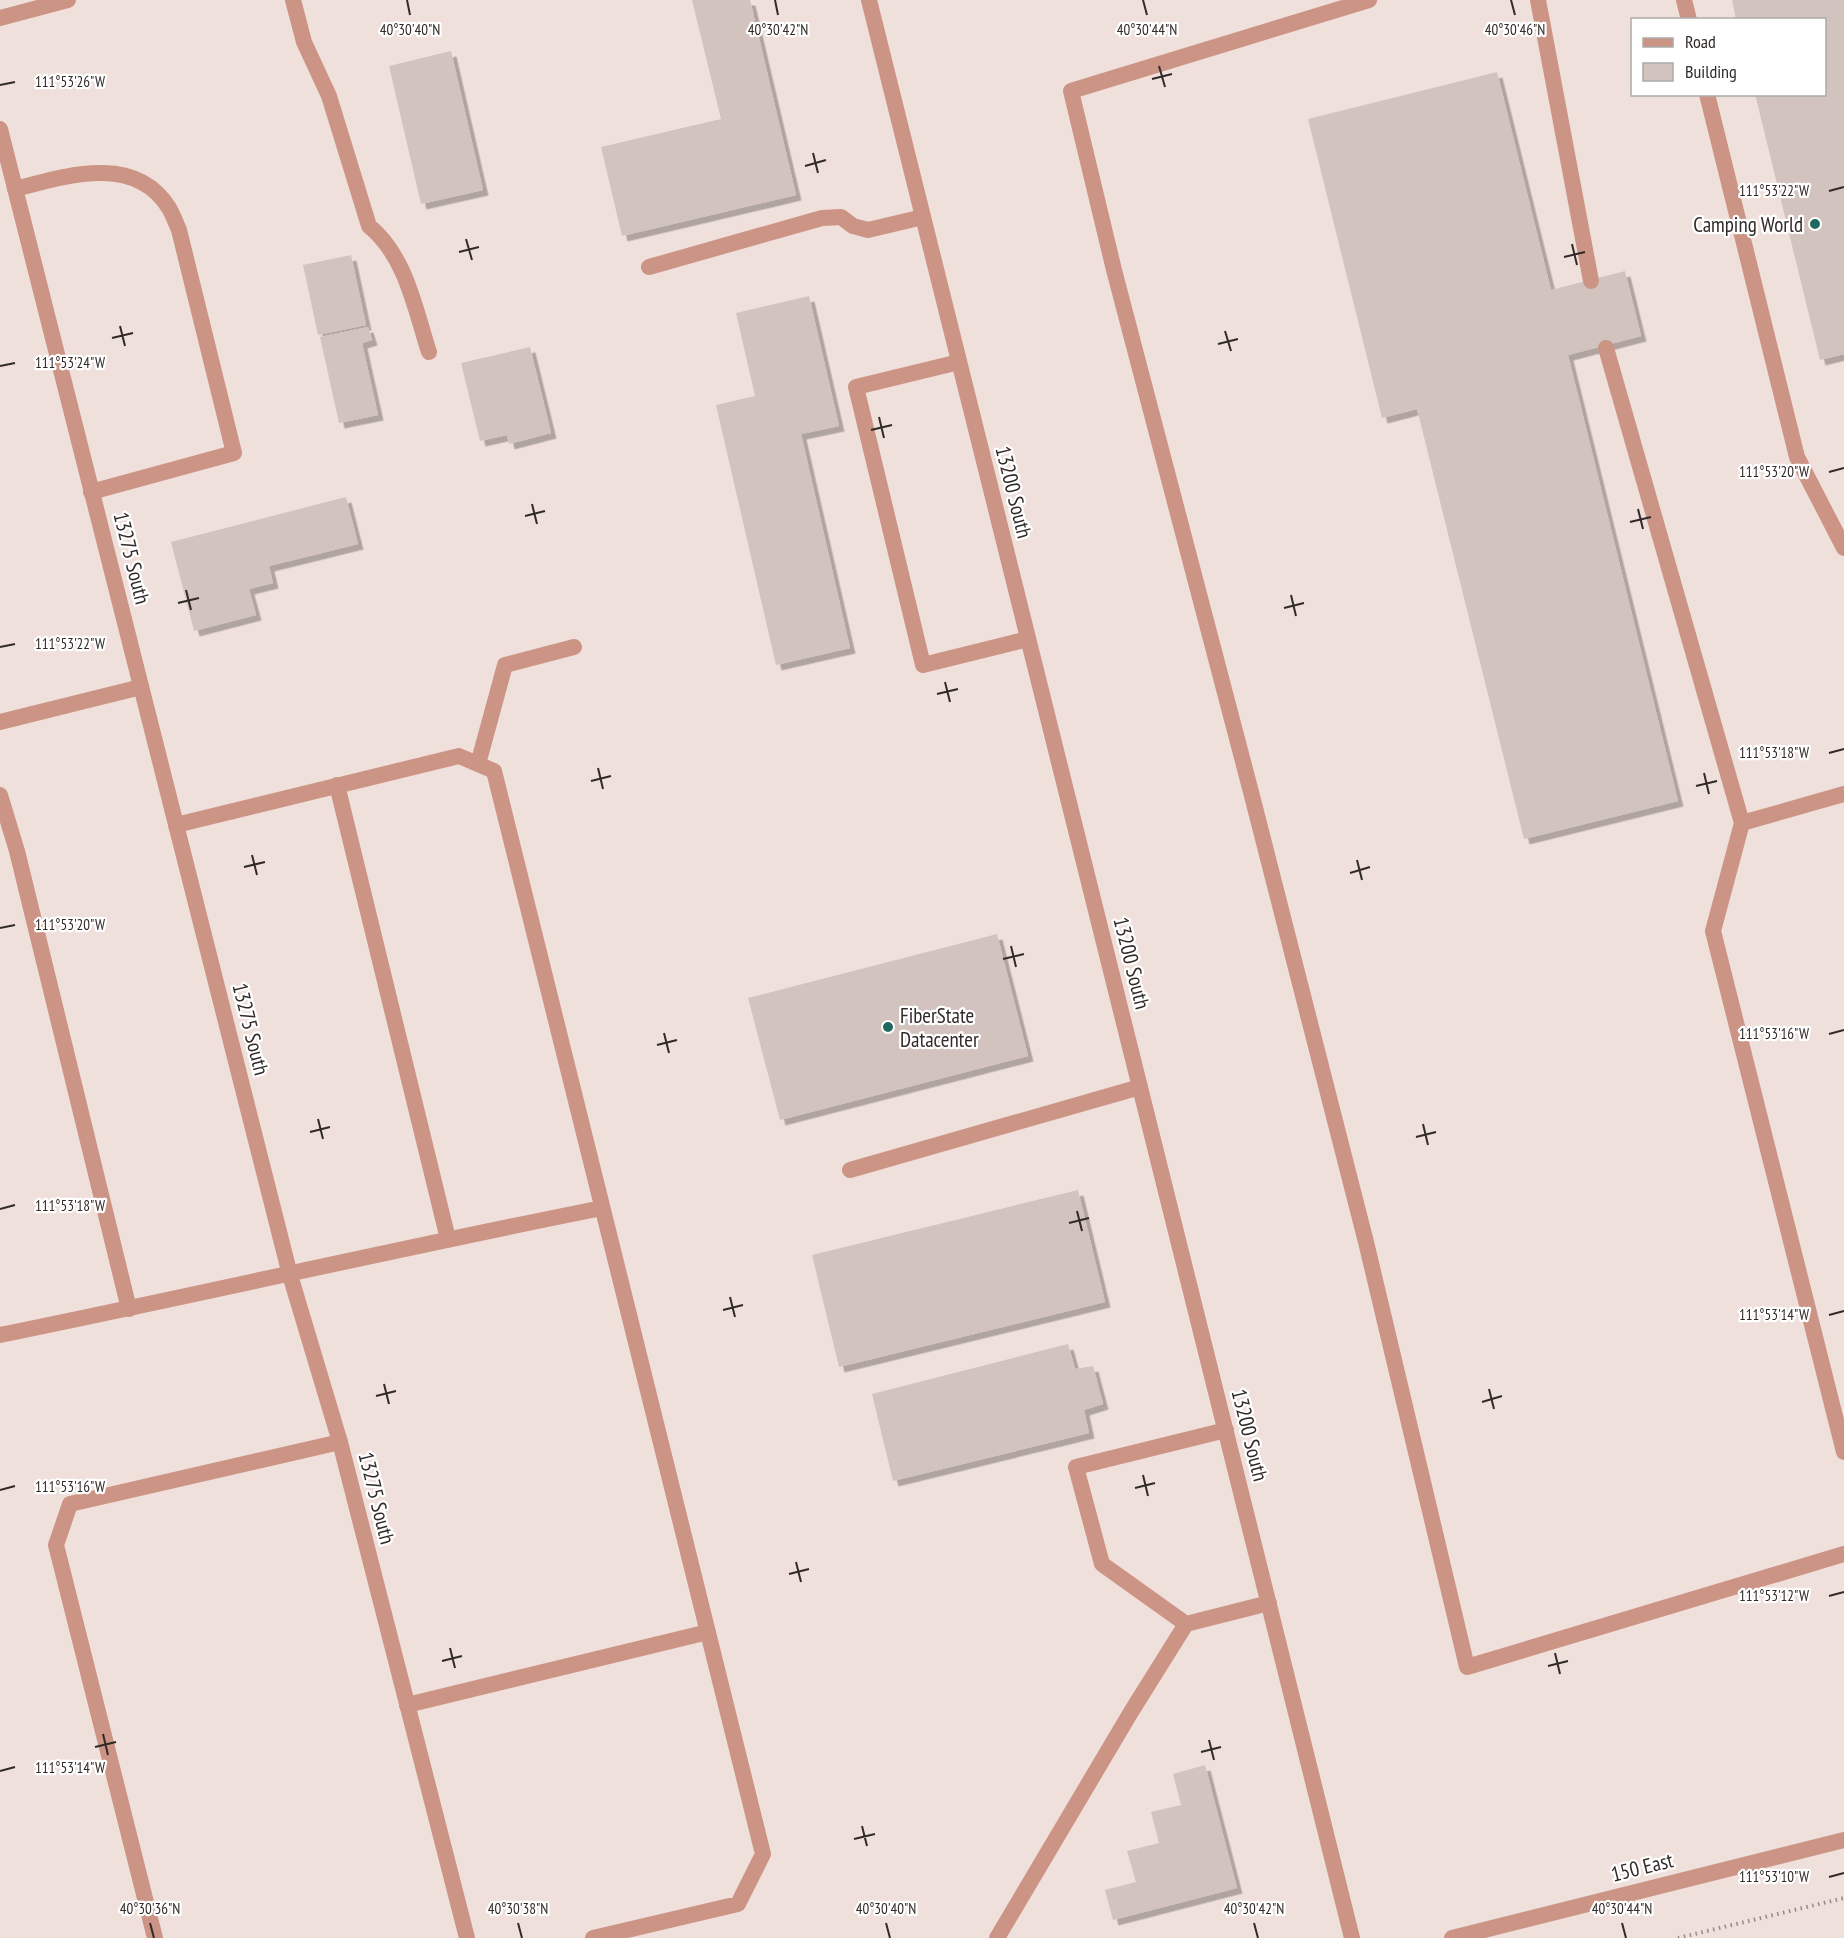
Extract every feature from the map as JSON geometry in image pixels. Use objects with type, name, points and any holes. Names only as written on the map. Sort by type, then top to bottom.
[{"type":"street","points":[[0,18],[68,0]]},
{"type":"street","points":[[293,0],[304,42],[329,96],[369,226],[390,248],[400,268],[429,352]]},
{"type":"street","name":"13200 South","points":[[868,0],[1352,1938]]},
{"type":"street","points":[[1369,0],[1071,91],[1114,270],[1363,1230],[1467,1667],[1844,1554]]},
{"type":"street","points":[[1538,0],[1591,281]]},
{"type":"street","points":[[1684,0],[1688,18]]},
{"type":"street","points":[[1707,96],[1797,457],[1844,548]]},
{"type":"street","name":"13275 South","points":[[0,129],[290,1275],[339,1442],[467,1938]]},
{"type":"street","points":[[15,189],[89,172],[127,176],[156,192],[169,208],[179,230],[234,453],[91,492]]},
{"type":"street","points":[[649,267],[822,218],[841,217],[853,226],[868,230],[922,217]]},
{"type":"street","points":[[1606,348],[1742,823],[1713,931],[1844,1452]]},
{"type":"street","points":[[959,362],[856,387],[923,665],[1028,639]]},
{"type":"street","points":[[478,764],[506,664],[574,647]]},
{"type":"street","points":[[0,722],[141,687]]},
{"type":"street","points":[[176,825],[459,756],[494,771],[763,1854],[738,1904],[593,1938]]},
{"type":"street","points":[[337,785],[448,1239]]},
{"type":"street","points":[[1742,823],[1844,794]]},
{"type":"street","points":[[0,795],[17,851],[129,1309]]},
{"type":"street","points":[[850,1170],[1140,1087]]},
{"type":"street","points":[[0,1335],[603,1208]]},
{"type":"street","points":[[1186,1624],[1102,1563],[1076,1467],[1226,1430]]},
{"type":"street","points":[[155,1938],[56,1545],[70,1504],[339,1442]]},
{"type":"street","points":[[997,1938],[1186,1624],[1269,1603]]},
{"type":"street","points":[[407,1705],[708,1632]]},
{"type":"street","name":"150 East","points":[[1452,1938],[1844,1840]]},
{"type":"path","points":[[1678,1938],[1844,1898]]},
{"type":"building","points":[[692,0],[750,0],[796,195],[622,236],[601,147],[721,119]]},
{"type":"building","name":"Camping World","points":[[1732,0],[1844,0],[1844,354],[1820,360],[1755,96],[1826,96],[1826,18],[1736,18]]},
{"type":"building","points":[[451,51],[483,190],[421,204],[389,66]]},
{"type":"building","points":[[1497,72],[1551,290],[1625,271],[1641,336],[1568,355],[1678,801],[1524,839],[1417,409],[1382,418],[1308,119]]},
{"type":"building","points":[[351,255],[366,325],[318,335],[303,265]]},
{"type":"building","points":[[809,296],[839,426],[801,434],[850,648],[776,665],[716,405],[755,396],[736,313]]},
{"type":"building","points":[[368,327],[372,340],[362,343],[378,415],[339,423],[320,337]]},
{"type":"building","points":[[530,347],[551,433],[509,444],[507,435],[480,441],[461,363]]},
{"type":"building","points":[[346,497],[358,544],[269,566],[273,583],[249,589],[256,615],[194,631],[171,542]]},
{"type":"building","name":"FiberState Datacenter","points":[[997,934],[1028,1056],[780,1120],[748,998]]},
{"type":"building","points":[[1078,1190],[1105,1302],[839,1367],[812,1255]]},
{"type":"building","points":[[1068,1344],[1075,1369],[1093,1366],[1103,1404],[1084,1410],[1089,1433],[893,1481],[872,1394]]},
{"type":"building","points":[[1205,1765],[1237,1888],[1113,1920],[1105,1890],[1136,1882],[1127,1851],[1159,1843],[1151,1812],[1181,1805],[1173,1774]]},
{"type":"place","name":"Camping World","points":[[1815,224]]},
{"type":"place","name":"FiberState Datacenter","points":[[888,1027]]}]
